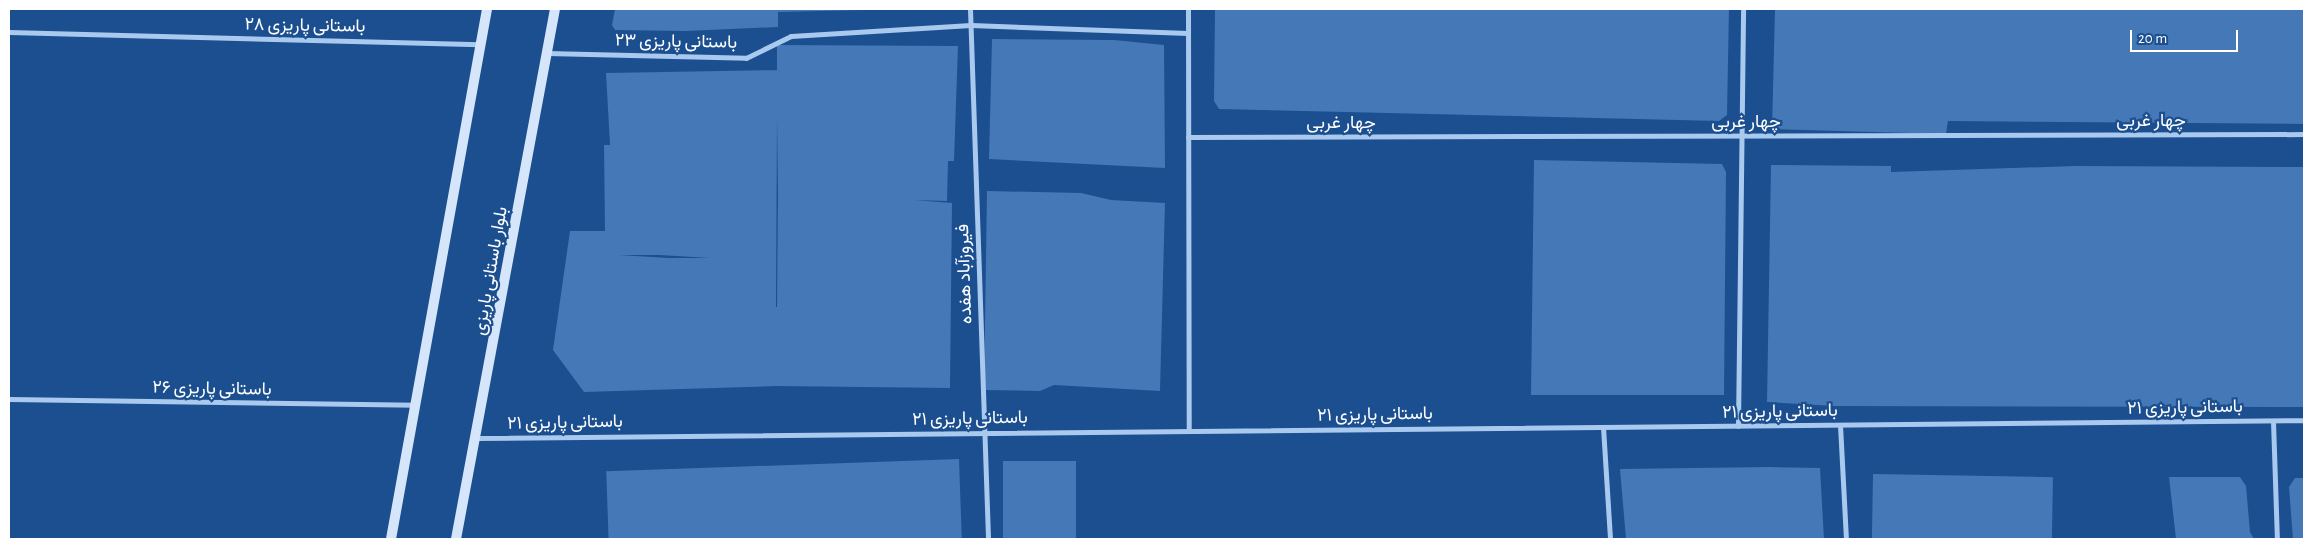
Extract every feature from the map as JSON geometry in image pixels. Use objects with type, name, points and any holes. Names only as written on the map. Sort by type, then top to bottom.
[{"type":"main road","points":[[391,539],[487,9]]},
{"type":"main road","name":"بلوار باستانی پاریزی","points":[[456,539],[555,9]]},
{"type":"street","name":"فیروزآباد هفده","points":[[970,9],[988,539]]},
{"type":"street","points":[[1188,9],[1188,431]]},
{"type":"street","points":[[1738,426],[1739,136],[1743,9]]},
{"type":"street","name":"باستانی پاریزی ۲۳","points":[[547,53],[746,58],[791,36],[971,25],[1188,33]]},
{"type":"street","name":"باستانی پاریزی ۲۸","points":[[9,32],[480,44]]},
{"type":"street","name":"چهار غربی","points":[[1188,137],[2304,134]]},
{"type":"street","name":"باستانی پاریزی ۲۶","points":[[9,399],[415,405]]},
{"type":"street","name":"باستانی پاریزی ۲۱","points":[[476,438],[2304,420]]},
{"type":"street","points":[[2273,421],[2277,539]]},
{"type":"street","points":[[1840,425],[1846,539]]},
{"type":"street","points":[[1603,427],[1610,539]]},
{"type":"building","points":[[615,9],[864,10],[778,12],[778,27],[686,31],[615,30],[612,25]]},
{"type":"building","points":[[1215,9],[1729,9],[1727,115],[1719,121],[1219,109],[1214,101]]},
{"type":"building","points":[[1775,9],[2304,9],[2304,124],[1948,121],[1946,134],[1772,129]]},
{"type":"building","points":[[992,39],[1114,40],[1164,45],[1165,168],[989,159]]},
{"type":"building","points":[[777,45],[958,46],[954,161],[948,161],[947,201],[914,200],[952,203],[950,388],[776,386],[584,392],[553,350],[570,231],[605,231],[604,145],[610,145],[606,73],[777,70]],"holes":[[[777,117],[778,194],[776,307]],[[619,255],[659,255],[710,258],[669,258]]]},
{"type":"building","points":[[1534,160],[1722,164],[1726,172],[1724,395],[1531,395]]},
{"type":"building","points":[[1771,165],[1891,166],[1891,172],[2075,166],[2304,167],[2304,407],[1835,406],[1767,402]]},
{"type":"building","points":[[987,191],[1081,193],[1111,200],[1165,203],[1160,391],[1054,385],[1040,391],[984,390]]},
{"type":"building","points":[[959,459],[962,539],[609,539],[606,471]]},
{"type":"building","points":[[1003,461],[1076,461],[1076,539],[1003,539]]},
{"type":"building","points":[[1820,468],[1824,539],[1626,539],[1620,469]]},
{"type":"building","points":[[1873,474],[2053,477],[2052,539],[1872,539]]},
{"type":"building","points":[[2169,477],[2240,477],[2246,486],[2250,532],[2254,539],[2176,539]]},
{"type":"building","points":[[2295,478],[2304,478],[2304,539],[2293,539],[2289,487]]}]
